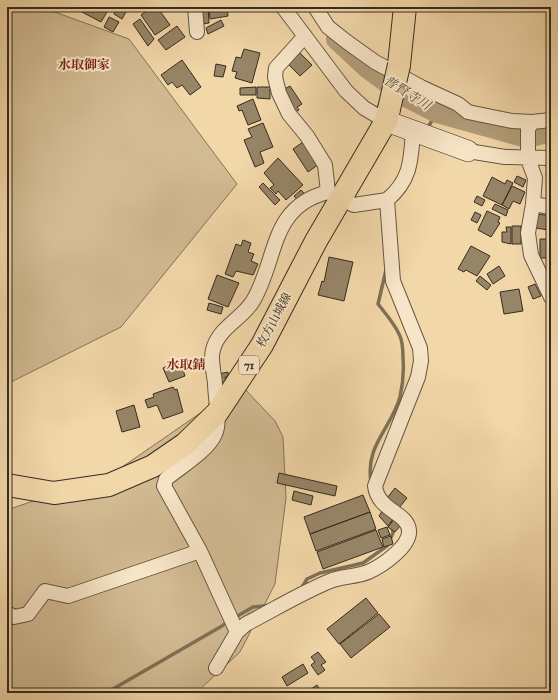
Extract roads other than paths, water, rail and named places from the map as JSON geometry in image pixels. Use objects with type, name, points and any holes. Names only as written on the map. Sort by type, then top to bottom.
[{"type":"main road","name":"枚方山城線","points":[[7,485],[54,493],[109,485],[153,466],[185,444],[217,413],[262,345],[316,241],[334,195],[388,115],[399,65],[405,7]]},
{"type":"street","points":[[195,7],[197,32]]},
{"type":"street","points":[[283,7],[346,91],[364,108],[388,115],[413,131],[468,151],[506,157],[528,154],[551,158]]},
{"type":"street","points":[[315,7],[328,27],[375,62],[421,87],[458,104],[468,112],[530,126],[551,120]]},
{"type":"street","points":[[305,36],[276,68],[275,77],[279,93],[289,114],[307,136],[325,165],[334,195]]},
{"type":"street","points":[[530,126],[528,154],[535,178],[533,204],[528,233],[531,256],[551,297]]},
{"type":"street","points":[[236,632],[200,551],[164,486],[166,478],[207,447],[216,434],[217,413],[212,351],[218,337],[253,301],[266,270],[279,230],[286,219],[311,196],[334,195],[354,204],[387,200],[401,184],[410,168],[413,131]]},
{"type":"street","points":[[216,668],[236,632],[246,624],[330,580],[368,572],[400,550],[408,538],[409,531],[407,523],[381,502],[376,495],[375,486],[418,376],[421,361],[420,348],[393,280],[387,200]]},
{"type":"street","points":[[533,204],[551,207]]},
{"type":"street","points":[[7,613],[14,617],[28,614],[45,591],[68,596],[200,551]]},
{"type":"waterway","name":"普賢寺川","points":[[337,39],[367,67],[408,97],[437,112],[527,137],[551,131]]},
{"type":"waterway","points":[[427,129],[437,112]]},
{"type":"waterway","points":[[371,482],[370,469],[375,447],[396,408],[400,397],[403,378],[403,352],[399,334],[395,326],[378,304],[386,270]]},
{"type":"waterway","points":[[301,589],[307,579],[320,573],[363,563],[387,546],[393,533],[391,517]]},
{"type":"waterway","points":[[234,618],[253,607],[271,605]]},
{"type":"waterway","points":[[106,693],[222,626],[228,621]]},
{"type":"district","name":"水取御家","points":[[84,65]]},
{"type":"district","name":"水取錆","points":[[186,365]]}]
